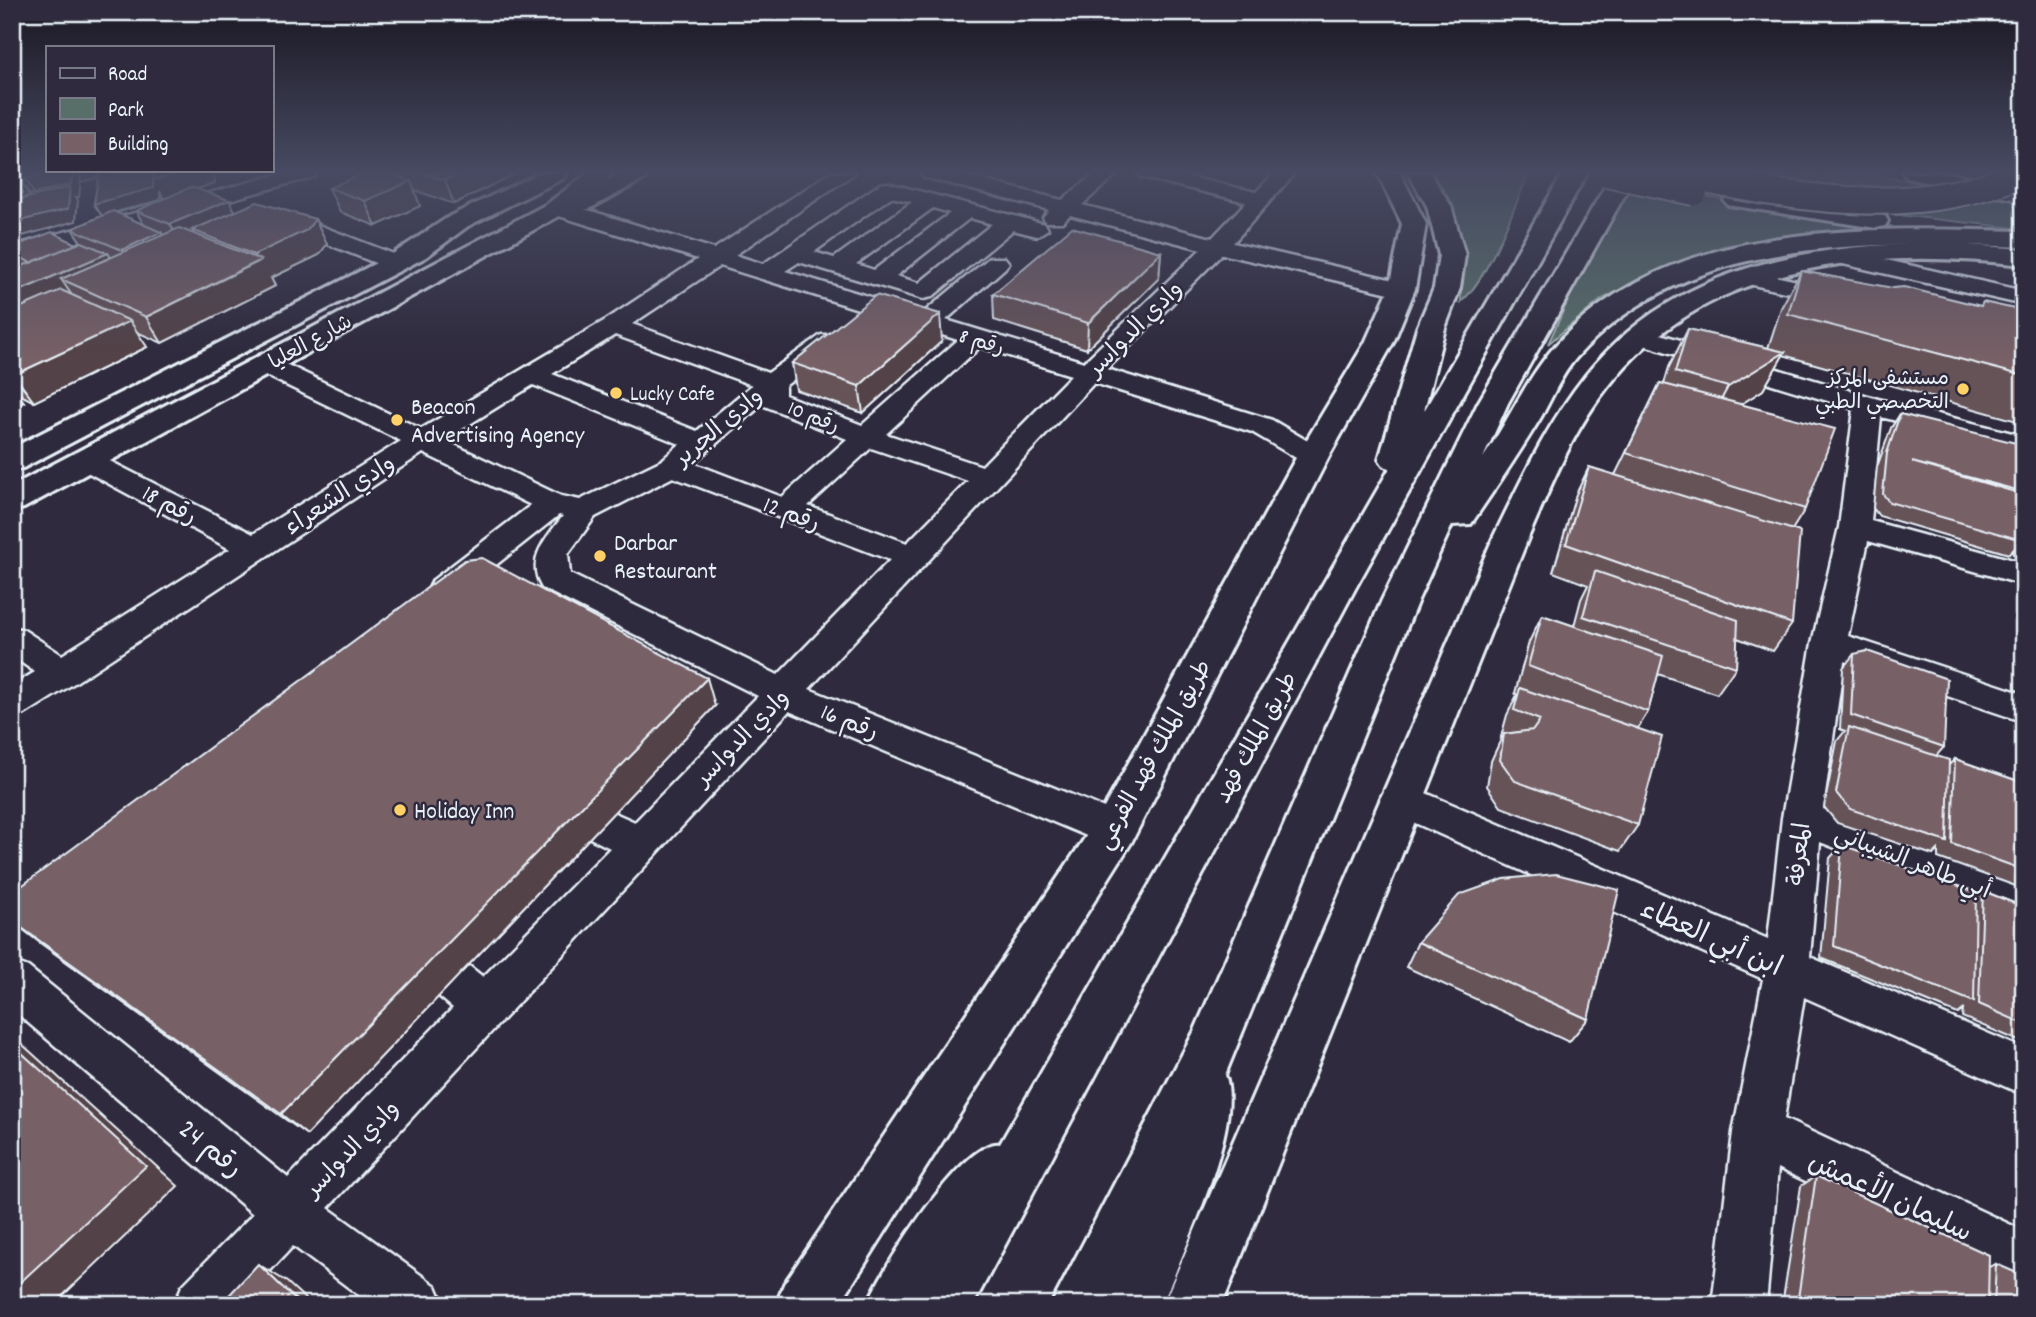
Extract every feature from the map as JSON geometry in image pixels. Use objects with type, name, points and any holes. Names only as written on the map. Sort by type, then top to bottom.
[{"type":"main road","points":[[396,263],[439,234]]},
{"type":"main road","name":"شارع العليا","points":[[12,461],[452,234]]},
{"type":"main road","name":"شارع العليا","points":[[12,500],[506,234]]},
{"type":"main road","points":[[448,264],[514,234]]},
{"type":"main road","name":"طريق الملك فهد الفرعي","points":[[805,1305],[1115,830],[1313,456],[1380,343],[1402,289],[1412,234]]},
{"type":"main road","points":[[1338,587],[1393,465],[1431,328],[1447,288],[1452,256],[1448,234]]},
{"type":"main road","name":"طريق الملك فهد","points":[[941,1305],[1040,1121],[1338,587],[1540,234]]},
{"type":"main road","points":[[1080,1305],[1213,1047],[1400,600],[1493,402],[1590,234]]},
{"type":"main road","points":[[1986,234],[2024,239]]},
{"type":"main road","points":[[1400,600],[1503,454],[1564,354],[1592,324],[1619,304],[1701,265],[1789,246],[1854,239],[1930,236],[2024,239]]},
{"type":"main road","points":[[1192,1305],[1400,799],[1540,477],[1588,392],[1640,336],[1682,304],[1746,277],[1791,264],[1917,251],[1997,253],[2024,257]]},
{"type":"main road","points":[[1132,1305],[1192,1157],[1213,1047]]},
{"type":"main road","points":[[896,1305],[951,1220],[1040,1121]]},
{"type":"street","points":[[12,253],[81,234]]},
{"type":"street","points":[[323,234],[396,263]]},
{"type":"street","name":"رقم 8","points":[[640,234],[765,273],[877,293],[927,323],[1262,426],[1313,456]]},
{"type":"street","name":"وادي الشعراء","points":[[12,704],[423,440],[613,326],[749,234]]},
{"type":"street","points":[[765,273],[824,234]]},
{"type":"street","points":[[837,267],[882,234]]},
{"type":"street","name":"وادي الجرير","points":[[421,606],[569,507],[672,466],[877,293],[941,234]]},
{"type":"street","points":[[796,254],[837,267],[877,293],[923,292],[994,234]]},
{"type":"street","points":[[927,323],[1031,234]]},
{"type":"street","points":[[1171,234],[1402,289]]},
{"type":"street","name":"وادي الدواسر","points":[[201,1305],[639,843],[991,479],[1089,372],[1228,234]]},
{"type":"street","points":[[1842,257],[2024,298]]},
{"type":"street","points":[[1746,277],[1869,304]]},
{"type":"street","points":[[1898,294],[1894,287],[1898,284],[1929,287]]},
{"type":"street","points":[[1964,285],[1965,314]]},
{"type":"street","name":"رقم 10","points":[[613,326],[771,383],[772,399],[863,436],[991,479]]},
{"type":"street","points":[[1640,336],[1868,405],[2024,445]]},
{"type":"street","points":[[785,511],[863,436],[974,339]]},
{"type":"street","points":[[267,365],[569,507]]},
{"type":"street","points":[[531,375],[700,442]]},
{"type":"street","name":"المعرفة","points":[[1739,1305],[1757,1132],[1787,970],[1802,818],[1829,643],[1855,527],[1868,405]]},
{"type":"street","name":"رقم 18","points":[[86,460],[254,548]]},
{"type":"street","name":"رقم 12","points":[[672,466],[785,511],[913,557]]},
{"type":"street","name":"وادي الجرير","points":[[554,580],[552,553],[569,507]]},
{"type":"street","points":[[1855,527],[2024,574]]},
{"type":"street","name":"رقم 16","points":[[554,580],[783,693],[1115,830]]},
{"type":"street","points":[[12,639],[64,673]]},
{"type":"street","points":[[1829,643],[2024,708]]},
{"type":"street","name":"ابن أبي العطاء","points":[[1400,799],[2024,1072]]},
{"type":"street","points":[[529,820],[566,809],[639,843]]},
{"type":"street","name":"أبي طاهر الشيباني","points":[[1802,818],[2024,904]]},
{"type":"street","points":[[431,923],[429,961],[486,1007]]},
{"type":"street","name":"رقم 24","points":[[14,984],[290,1212],[417,1305]]},
{"type":"street","name":"سليمان الأعمش","points":[[1757,1132],[2024,1258]]},
{"type":"green space","points":[[1460,234],[1502,234],[1491,260],[1461,302]]},
{"type":"green space","points":[[1598,234],[1796,234],[1723,246],[1651,274],[1602,299],[1548,344]]},
{"type":"building","points":[[45,234],[57,234],[76,244],[31,263],[12,253],[12,247]]},
{"type":"building","points":[[85,234],[156,234],[122,250]]},
{"type":"building","points":[[164,234],[196,234],[261,260],[146,317],[61,279]]},
{"type":"building","points":[[203,234],[298,234],[254,255]]},
{"type":"building","points":[[1063,234],[1099,234],[1161,252],[1088,323],[993,294]]},
{"type":"building","points":[[82,242],[108,253],[12,294],[12,270]]},
{"type":"building","points":[[1801,271],[1893,288],[1904,287],[1981,306],[1983,302],[2024,311],[2024,376],[1788,314]]},
{"type":"building","points":[[61,290],[130,321],[12,374],[12,311]]},
{"type":"building","points":[[876,295],[940,314],[859,386],[792,363]]},
{"type":"building","points":[[1688,329],[1785,352],[1728,387],[1675,372]]},
{"type":"building","points":[[1660,383],[1835,429],[1805,509],[1626,453]]},
{"type":"building","points":[[1900,414],[2020,444],[2024,492],[1912,462],[2022,494],[2021,540],[1889,502],[1883,494],[1887,453]]},
{"type":"building","points":[[1589,467],[1800,532],[1792,624],[1566,544]]},
{"type":"building","name":"Holiday Inn","points":[[482,558],[707,678],[281,1114],[12,921],[12,904],[16,890],[465,560]]},
{"type":"building","points":[[1595,571],[1738,620],[1736,667],[1583,616]]},
{"type":"building","points":[[1542,615],[1663,656],[1648,712],[1528,666]]},
{"type":"building","points":[[1867,651],[1947,679],[1944,747],[1851,715],[1854,654]]},
{"type":"building","points":[[1520,688],[1662,737],[1638,825],[1515,781],[1500,760],[1504,734],[1533,730],[1540,720],[1514,710]]},
{"type":"building","points":[[1849,727],[1949,760],[1947,842],[1850,809],[1836,793]]},
{"type":"building","points":[[1955,759],[2024,783],[2024,870],[1952,844]]},
{"type":"building","points":[[1842,845],[1976,892],[1974,1002],[1834,946]]},
{"type":"building","points":[[1556,874],[1619,890],[1588,1019],[1418,942],[1459,895],[1504,879]]},
{"type":"building","points":[[1983,891],[2024,907],[2024,1024],[1979,1004]]},
{"type":"building","points":[[12,1044],[146,1166],[12,1290]]},
{"type":"building","points":[[1816,1176],[1989,1255],[1988,1305],[1797,1305]]},
{"type":"building","points":[[258,1264],[301,1305],[220,1305]]},
{"type":"building","points":[[1996,1264],[2024,1276],[2024,1305],[1994,1305]]},
{"type":"place","name":"مستشفى المركز التخصصي الطبي","points":[[1963,389]]},
{"type":"place","name":"Lucky Cafe","points":[[616,393]]},
{"type":"place","name":"Beacon Advertising Agency","points":[[397,420]]},
{"type":"place","name":"Darbar Restaurant","points":[[600,556]]},
{"type":"place","name":"Holiday Inn","points":[[400,810]]}]
